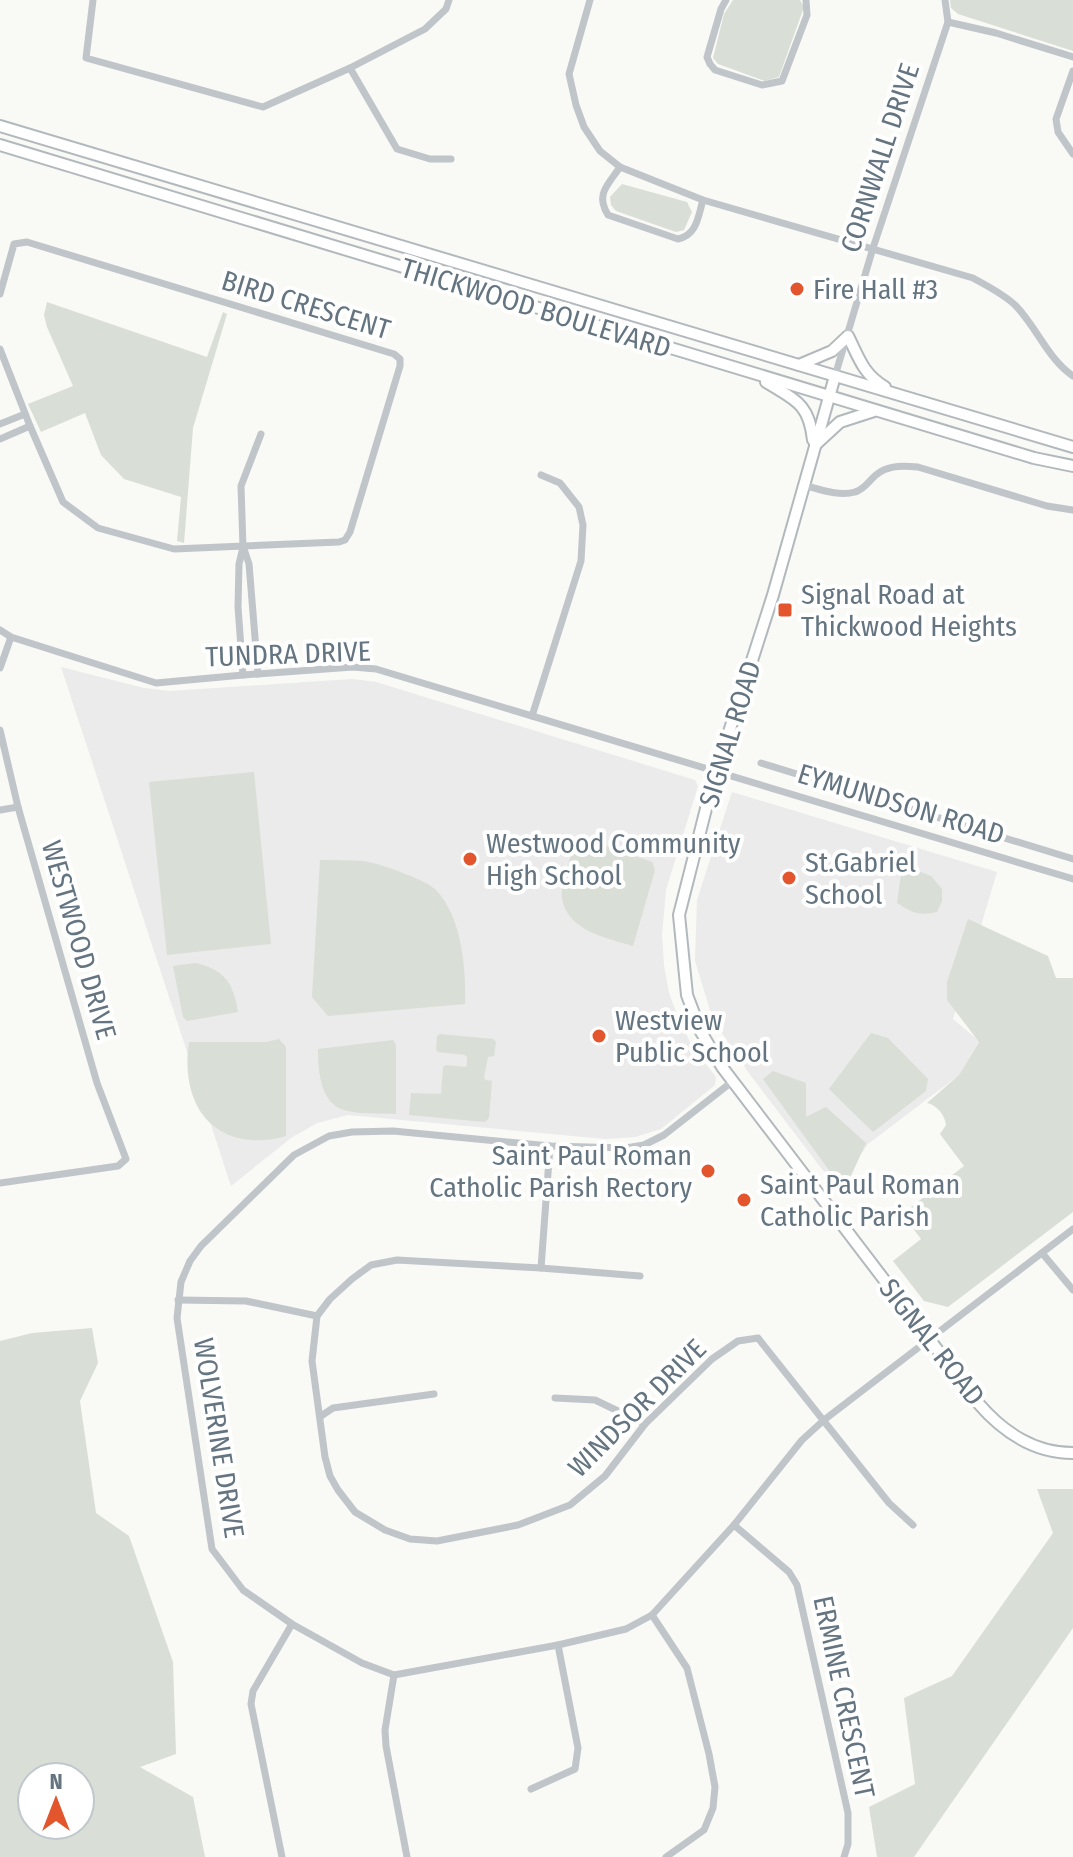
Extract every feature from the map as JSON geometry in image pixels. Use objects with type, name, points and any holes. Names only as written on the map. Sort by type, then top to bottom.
[{"type":"main road","name":"THICKWOOD BOULEVARD","points":[[0,126],[1073,447]]},
{"type":"main road","name":"THICKWOOD BOULEVARD","points":[[0,145],[874,411],[1034,458],[1073,466]]},
{"type":"main road","points":[[799,365],[832,351],[848,336],[862,365],[873,379],[902,396]]},
{"type":"main road","points":[[753,374],[801,404],[811,421],[814,445]]},
{"type":"main road","name":"SIGNAL ROAD","points":[[835,376],[773,595],[716,772],[679,915],[687,995],[701,1032],[722,1067],[978,1403],[1001,1427],[1016,1437],[1047,1451],[1073,1453]]},
{"type":"main road","points":[[814,445],[840,422],[874,411]]},
{"type":"street","points":[[93,0],[86,58],[263,107],[350,68],[425,29],[446,9],[449,0]]},
{"type":"street","points":[[590,0],[569,74],[584,127],[600,151],[620,167],[703,200],[973,278],[999,292],[1016,306],[1061,368],[1073,376]]},
{"type":"street","points":[[726,0],[707,57],[715,70],[762,85],[782,81],[807,15],[806,0]]},
{"type":"street","name":"CORNWALL DRIVE","points":[[835,376],[873,248],[948,22],[945,0]]},
{"type":"street","points":[[948,22],[1073,57]]},
{"type":"street","points":[[350,68],[397,149],[430,159],[451,159]]},
{"type":"street","points":[[1073,71],[1056,119],[1058,132],[1073,154]]},
{"type":"street","points":[[620,167],[601,195],[602,206],[608,215],[678,239],[688,237],[693,231],[703,200]]},
{"type":"street","name":"BIRD CRESCENT","points":[[0,294],[14,244],[27,242],[394,354],[400,359],[400,366],[345,540],[174,549],[98,528],[63,502],[0,349]]},
{"type":"street","points":[[0,424],[25,414]]},
{"type":"street","points":[[0,439],[30,426]]},
{"type":"street","points":[[243,675],[238,607],[239,564],[243,547],[241,486],[261,434]]},
{"type":"street","points":[[803,485],[843,494],[858,492],[879,472],[897,466],[918,467],[1047,506],[1073,510]]},
{"type":"street","points":[[532,716],[581,561],[583,525],[579,507],[560,483],[541,475]]},
{"type":"street","points":[[243,547],[249,564],[258,674]]},
{"type":"street","points":[[238,607],[252,606]]},
{"type":"street","name":"TUNDRA DRIVE","points":[[0,630],[11,637],[156,683],[353,667],[376,669],[716,772]]},
{"type":"street","points":[[0,668],[11,637]]},
{"type":"street","name":"WESTWOOD DRIVE","points":[[0,730],[18,807],[97,1083],[126,1159],[118,1166],[0,1183]]},
{"type":"street","name":"SIGNAL ROAD","points":[[761,763],[1073,859]]},
{"type":"street","name":"EYMUNDSON ROAD","points":[[716,772],[1073,879]]},
{"type":"street","points":[[817,802],[823,782]]},
{"type":"street","points":[[0,810],[18,807]]},
{"type":"street","name":"WOLVERINE DRIVE","points":[[394,1675],[362,1663],[292,1624],[243,1590],[212,1549],[177,1318],[181,1282],[190,1261],[210,1235],[294,1155],[329,1136],[393,1131],[550,1146],[626,1148],[644,1145],[664,1135],[733,1081]]},
{"type":"street","points":[[541,1268],[550,1146]]},
{"type":"street","points":[[407,1857],[386,1746],[385,1730],[394,1675],[558,1645],[626,1629],[652,1615],[734,1525],[802,1440],[1073,1229]]},
{"type":"street","points":[[1042,1253],[1073,1290]]},
{"type":"street","points":[[178,1300],[246,1301],[317,1316],[330,1299],[371,1265],[397,1260],[640,1276]]},
{"type":"street","name":"WINDSOR DRIVE","points":[[317,1316],[312,1361],[330,1476],[355,1512],[385,1530],[410,1539],[437,1541],[518,1525],[570,1505],[605,1476],[645,1424],[712,1359],[738,1341],[758,1338],[824,1420]]},
{"type":"street","points":[[321,1416],[333,1408],[434,1394]]},
{"type":"street","points":[[555,1398],[595,1400],[645,1424]]},
{"type":"street","points":[[824,1420],[889,1503],[913,1525]]},
{"type":"street","name":"ERMINE CRESCENT","points":[[734,1525],[789,1572],[797,1585],[848,1813],[848,1844],[844,1857]]},
{"type":"street","points":[[652,1615],[687,1668],[715,1787],[713,1808],[704,1830],[666,1857]]},
{"type":"street","points":[[282,1857],[251,1704],[253,1691],[292,1624]]},
{"type":"street","points":[[531,1789],[575,1769],[578,1748],[558,1645]]},
{"type":"shaded area","points":[[733,0],[800,0],[804,7],[779,77],[765,81],[718,64],[713,58],[724,14]]},
{"type":"shaded area","points":[[950,0],[1073,0],[1073,51],[958,14],[951,8]]},
{"type":"shaded area","points":[[622,184],[687,202],[692,212],[684,230],[676,232],[616,211],[610,197]]},
{"type":"shaded area","points":[[47,302],[207,357],[223,312],[227,314],[193,428],[184,543],[177,541],[181,497],[124,479],[101,455],[85,413],[41,432],[28,404],[73,386],[47,327],[44,315]]},
{"type":"shaded area","points":[[61,667],[144,688],[170,691],[352,679],[376,682],[695,780],[698,786],[666,890],[662,934],[664,966],[669,993],[679,1020],[693,1048],[716,1077],[715,1085],[661,1129],[635,1137],[606,1139],[348,1115],[317,1123],[291,1138],[231,1186]]},
{"type":"shaded area","points":[[254,772],[271,944],[167,955],[149,782]]},
{"type":"shaded area","points":[[732,792],[997,872],[953,1019],[979,1041],[959,1075],[868,1144],[837,1189],[748,1072],[713,1020],[695,961],[697,900]]},
{"type":"shaded area","points":[[578,836],[652,862],[655,870],[633,946],[580,926],[565,909],[563,884]]},
{"type":"shaded area","points":[[320,860],[370,862],[413,877],[437,891],[452,916],[461,945],[465,1004],[328,1016],[312,997]]},
{"type":"shaded area","points":[[910,868],[931,876],[942,889],[942,901],[937,912],[916,913],[897,903],[901,874]]},
{"type":"shaded area","points":[[968,919],[1048,956],[1056,978],[1073,978],[1073,1212],[948,1307],[924,1301],[893,1261],[921,1239],[902,1214],[964,1166],[940,1134],[946,1125],[942,1114],[927,1103],[959,1075],[979,1042],[947,1000],[947,982]]},
{"type":"shaded area","points":[[196,963],[226,979],[238,1012],[187,1021],[183,1017],[173,966]]},
{"type":"shaded area","points":[[871,1033],[888,1038],[928,1079],[926,1091],[873,1132],[829,1089]]},
{"type":"shaded area","points":[[437,1036],[493,1039],[496,1042],[494,1056],[488,1057],[484,1077],[492,1081],[489,1118],[485,1122],[409,1115],[411,1093],[441,1094],[443,1067],[467,1065],[465,1055],[436,1050]]},
{"type":"shaded area","points":[[279,1039],[286,1047],[286,1136],[262,1140],[240,1139],[222,1132],[208,1121],[197,1106],[190,1087],[187,1066],[189,1042],[266,1042]]},
{"type":"shaded area","points":[[393,1040],[396,1045],[396,1114],[350,1112],[336,1106],[322,1085],[318,1049]]},
{"type":"shaded area","points":[[773,1071],[806,1083],[806,1117],[826,1107],[866,1143],[844,1191],[763,1079]]},
{"type":"shaded area","points":[[92,1328],[98,1363],[80,1401],[96,1513],[129,1536],[173,1662],[176,1754],[140,1767],[193,1797],[205,1857],[0,1857],[0,1341],[32,1333]]},
{"type":"shaded area","points":[[1037,1489],[1073,1489],[1073,1628],[914,1857],[877,1857],[869,1807],[915,1784],[904,1698],[952,1676],[1053,1533]]},
{"type":"place","name":"Fire Hall #3","points":[[797,289]]},
{"type":"place","name":"Signal Road at Thickwood Heights","points":[[785,610]]},
{"type":"place","name":"Westwood Community High School","points":[[470,859]]},
{"type":"place","name":"St.Gabriel School","points":[[789,878]]},
{"type":"place","name":"Westview Public School","points":[[599,1036]]},
{"type":"place","name":"Saint Paul Roman Catholic Parish Rectory","points":[[708,1171]]},
{"type":"place","name":"Saint Paul Roman Catholic Parish","points":[[744,1200]]}]
